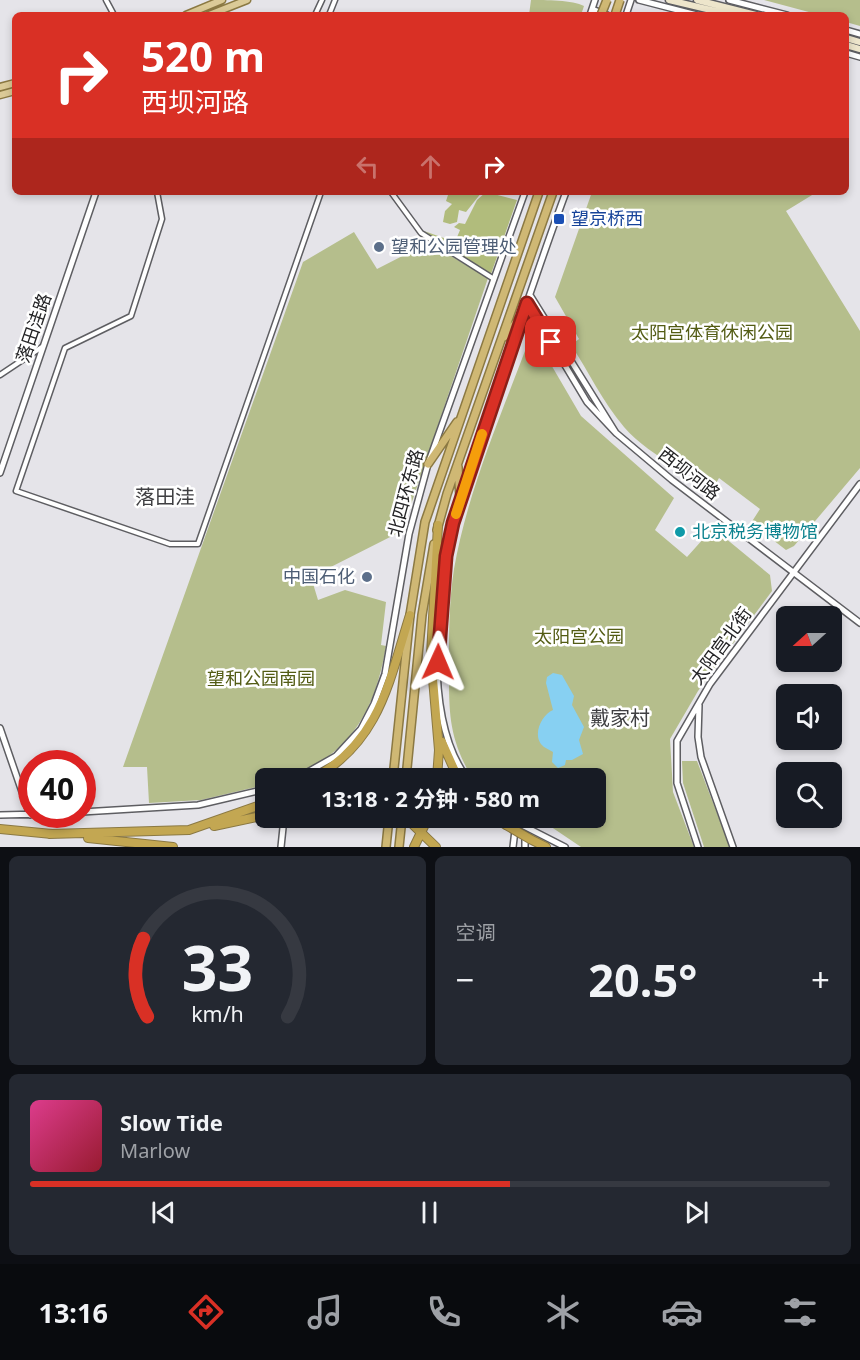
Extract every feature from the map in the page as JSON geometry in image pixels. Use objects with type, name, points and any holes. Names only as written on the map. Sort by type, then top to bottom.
[{"type":"highway","name":"北四环东路","points":[[394,768],[410,615],[425,522],[538,195]]},
{"type":"highway","points":[[407,768],[422,615],[438,525],[552,195]]},
{"type":"highway","points":[[500,342],[524,313]]},
{"type":"highway","points":[[428,464],[462,414]]},
{"type":"highway","points":[[458,462],[460,498]]},
{"type":"highway","points":[[438,525],[431,655],[438,768]]},
{"type":"highway","points":[[329,768],[346,756],[367,732],[389,684],[410,615]]},
{"type":"highway","points":[[437,725],[443,748],[453,768]]},
{"type":"highway","points":[[189,830],[255,806]]},
{"type":"highway","points":[[49,834],[189,830],[255,818]]},
{"type":"highway","points":[[386,847],[388,828]]},
{"type":"highway","points":[[399,847],[402,828]]},
{"type":"highway","points":[[415,828],[436,847]]},
{"type":"highway","points":[[414,847],[423,828]]},
{"type":"highway","points":[[516,828],[546,847]]},
{"type":"highway","points":[[0,829],[173,847]]},
{"type":"main road","points":[[193,12],[222,0]]},
{"type":"main road","points":[[217,12],[247,0]]},
{"type":"main road","points":[[669,0],[719,12]]},
{"type":"main road","points":[[697,0],[744,12]]},
{"type":"street","points":[[591,12],[596,0]]},
{"type":"street","points":[[639,0],[685,12]]},
{"type":"street","points":[[729,0],[777,12]]},
{"type":"street","name":"落田洼路","points":[[0,473],[95,195]]},
{"type":"street","points":[[158,195],[162,219],[131,316],[65,348],[16,491],[170,544],[198,544],[320,195]]},
{"type":"street","points":[[393,195],[422,233],[494,279]]},
{"type":"street","name":"北四环东路","points":[[315,768],[336,756],[361,729],[374,704],[385,674],[409,534],[428,464],[524,195]]},
{"type":"street","points":[[462,768],[448,738],[440,701],[438,662],[446,556],[460,498],[565,195]]},
{"type":"street","name":"西坝河路","points":[[530,295],[616,433]]},
{"type":"street","name":"西坝河路","points":[[527,303],[587,402],[616,433],[860,623]]},
{"type":"street","points":[[0,375],[43,347]]},
{"type":"street","name":"太阳宫北街","points":[[698,847],[677,783],[677,741],[710,684],[860,484]]},
{"type":"street","points":[[699,703],[698,736],[701,757],[733,847]]},
{"type":"street","points":[[0,728],[18,780]]},
{"type":"street","points":[[96,811],[198,805],[255,792]]},
{"type":"street","points":[[0,815],[18,815]]},
{"type":"street","points":[[281,847],[283,828]]},
{"type":"street","points":[[513,847],[515,828]]},
{"type":"street","points":[[525,847],[526,828]]},
{"type":"street","points":[[528,828],[565,847]]},
{"type":"green space","points":[[531,0],[566,1],[584,6],[582,12],[529,12]]},
{"type":"green space","points":[[764,0],[860,0],[860,26],[849,23],[849,12],[809,12]]},
{"type":"green space","points":[[448,195],[480,195],[466,212],[459,210],[457,222],[450,224],[443,222],[445,211],[452,204],[446,201]]},
{"type":"green space","points":[[483,195],[498,195],[517,200],[491,274],[424,231],[455,242],[460,230],[454,227],[459,223],[465,224],[477,200]]},
{"type":"green space","name":"太阳宫体育休闲公园","points":[[591,195],[812,195],[786,211],[860,331],[860,468],[794,546],[786,550],[751,523],[760,509],[719,478],[715,485],[681,459],[675,468],[648,449],[624,427],[571,345],[579,339],[555,297]]},
{"type":"green space","name":"望和公园南园","points":[[354,232],[377,269],[420,247],[433,255],[439,249],[488,278],[402,531],[311,577],[318,600],[345,590],[386,602],[381,645],[386,646],[383,663],[373,696],[358,725],[336,750],[310,768],[255,768],[255,787],[201,800],[149,803],[147,767],[123,767],[303,262]]},
{"type":"green space","name":"太阳宫公园","points":[[532,332],[581,416],[674,498],[655,530],[687,557],[713,528],[770,575],[772,591],[698,691],[670,739],[673,792],[694,847],[581,847],[553,828],[606,828],[606,768],[467,768],[464,763],[454,736],[449,697],[451,593],[460,539],[468,509]]},
{"type":"green space","points":[[682,761],[697,761],[730,847],[704,847],[683,783]]},
{"type":"water","points":[[553,673],[562,675],[574,696],[572,705],[584,727],[579,740],[583,754],[572,760],[566,760],[565,765],[558,768],[552,762],[553,752],[544,747],[538,738],[541,721],[553,710],[546,683],[547,677]]},
{"type":"slow traffic","points":[[456,514],[482,434]]},
{"type":"place","name":"望京桥西","points":[[559,219]]},
{"type":"place","name":"望和公园管理处","points":[[379,247]]},
{"type":"place","name":"北京税务博物馆","points":[[680,532]]},
{"type":"place","name":"中国石化","points":[[367,577]]},
{"type":"district","name":"落田洼","points":[[165,497]]},
{"type":"district","name":"戴家村","points":[[620,718]]},
{"type":"route","points":[[438,662],[438,637],[446,556],[453,523],[527,303],[551,342]]}]
